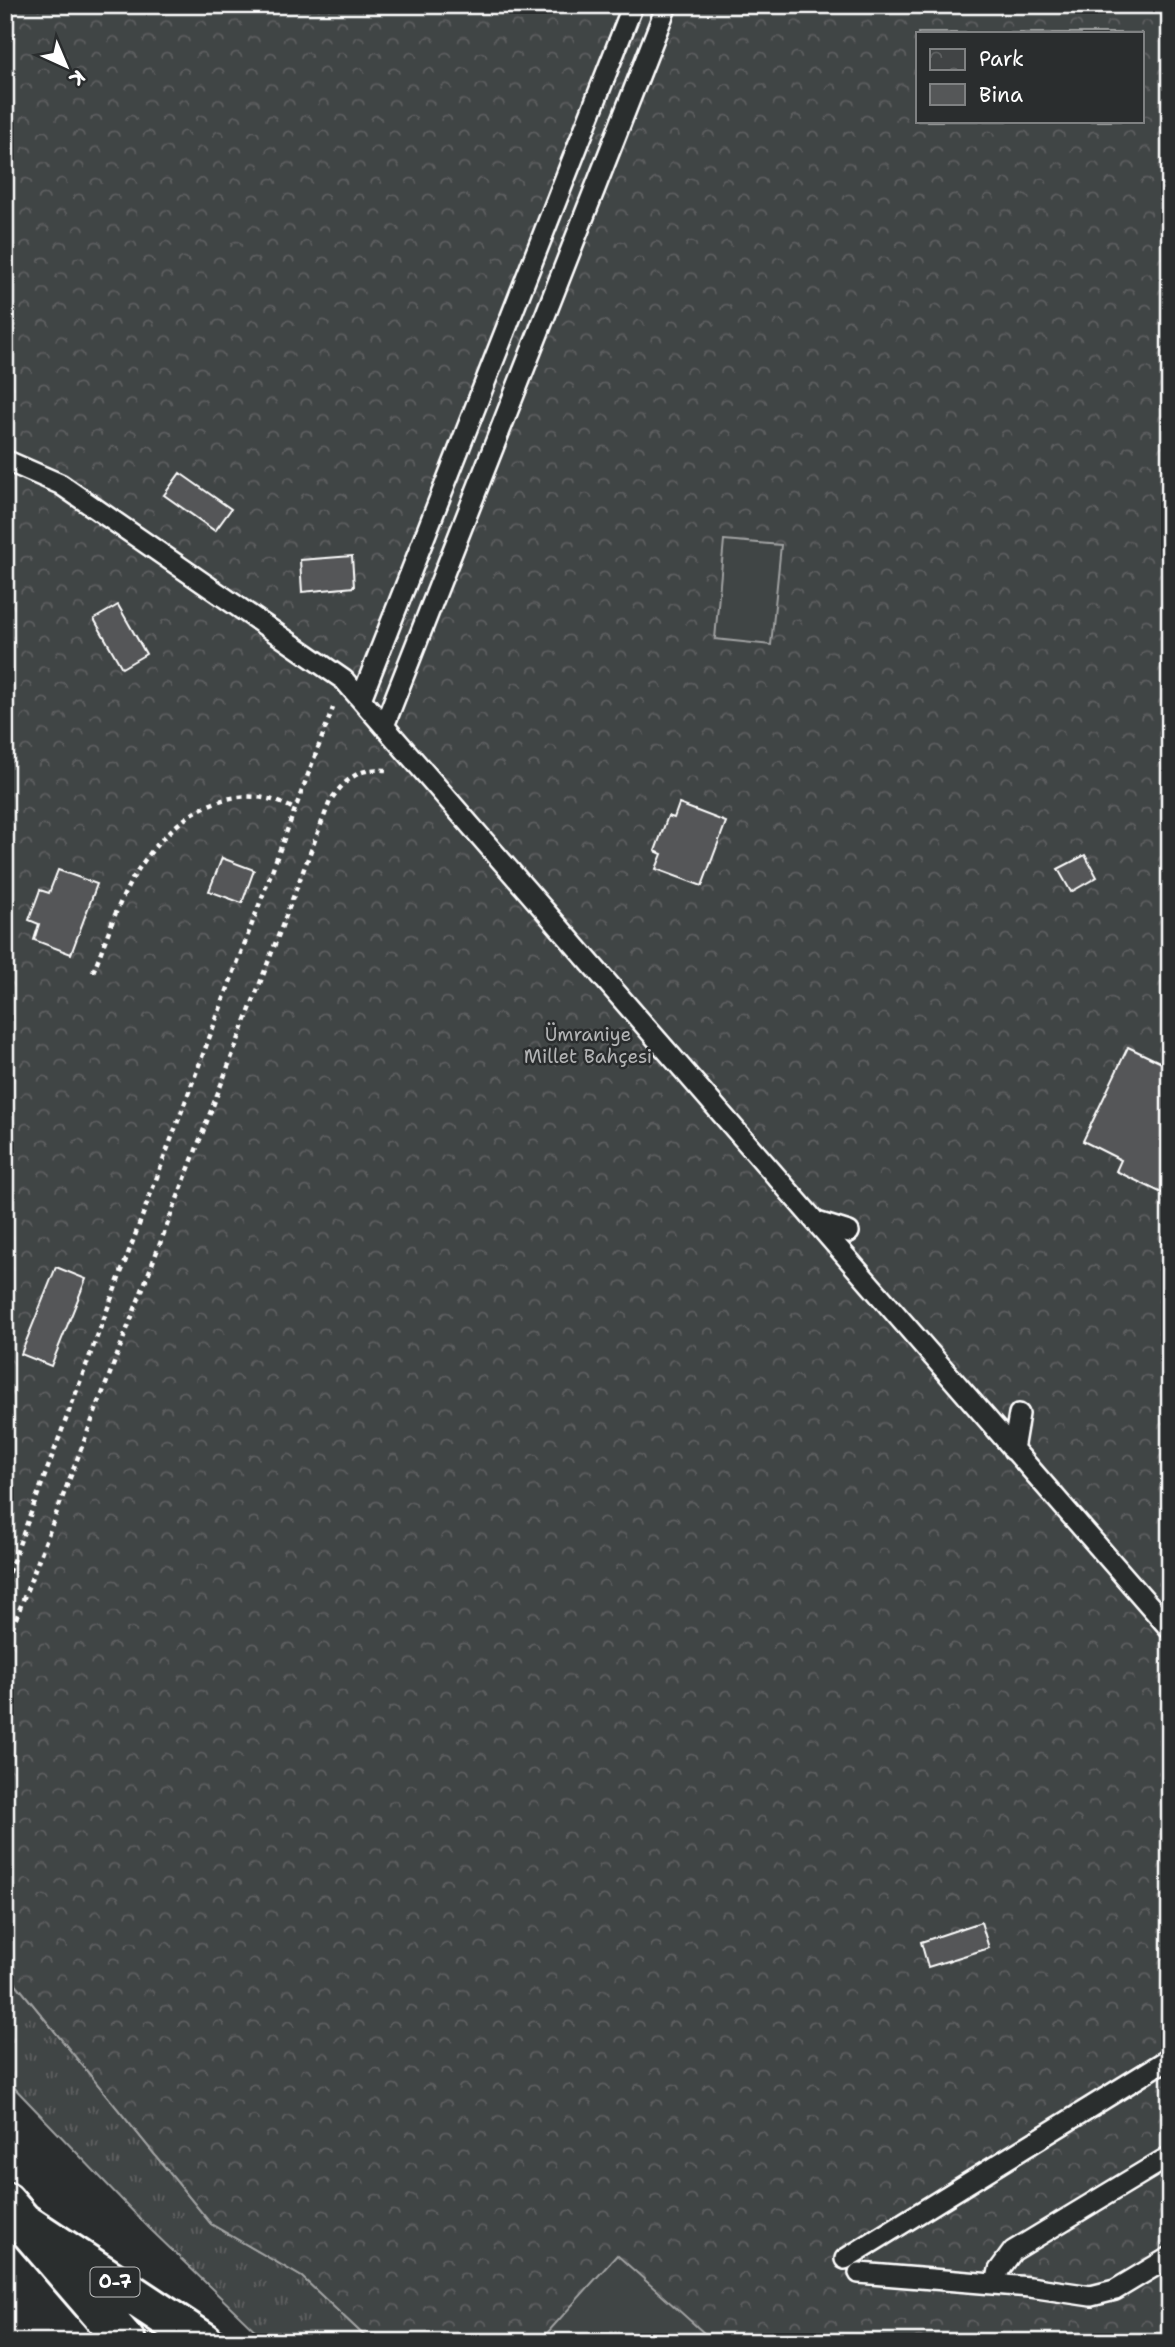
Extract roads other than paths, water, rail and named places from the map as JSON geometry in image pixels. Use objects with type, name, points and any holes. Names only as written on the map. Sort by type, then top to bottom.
[{"type":"highway","points":[[15,2213],[126,2342]]},
{"type":"highway","name":"O-7","points":[[15,2213],[204,2342]]},
{"type":"lane","points":[[361,699],[633,5]]},
{"type":"lane","points":[[384,726],[667,5]]},
{"type":"lane","points":[[5,460],[60,484],[344,680],[1170,1629]]},
{"type":"lane","points":[[816,1222],[849,1232]]},
{"type":"lane","points":[[1013,1450],[1019,1414]]},
{"type":"lane","points":[[1170,2058],[852,2266],[1091,2296],[1115,2290],[1170,2257]]},
{"type":"lane","points":[[996,2284],[999,2270],[1013,2251],[1170,2155]]},
{"type":"park label","name":"Ümraniye Millet Bahçesi","points":[[588,1045]]}]
